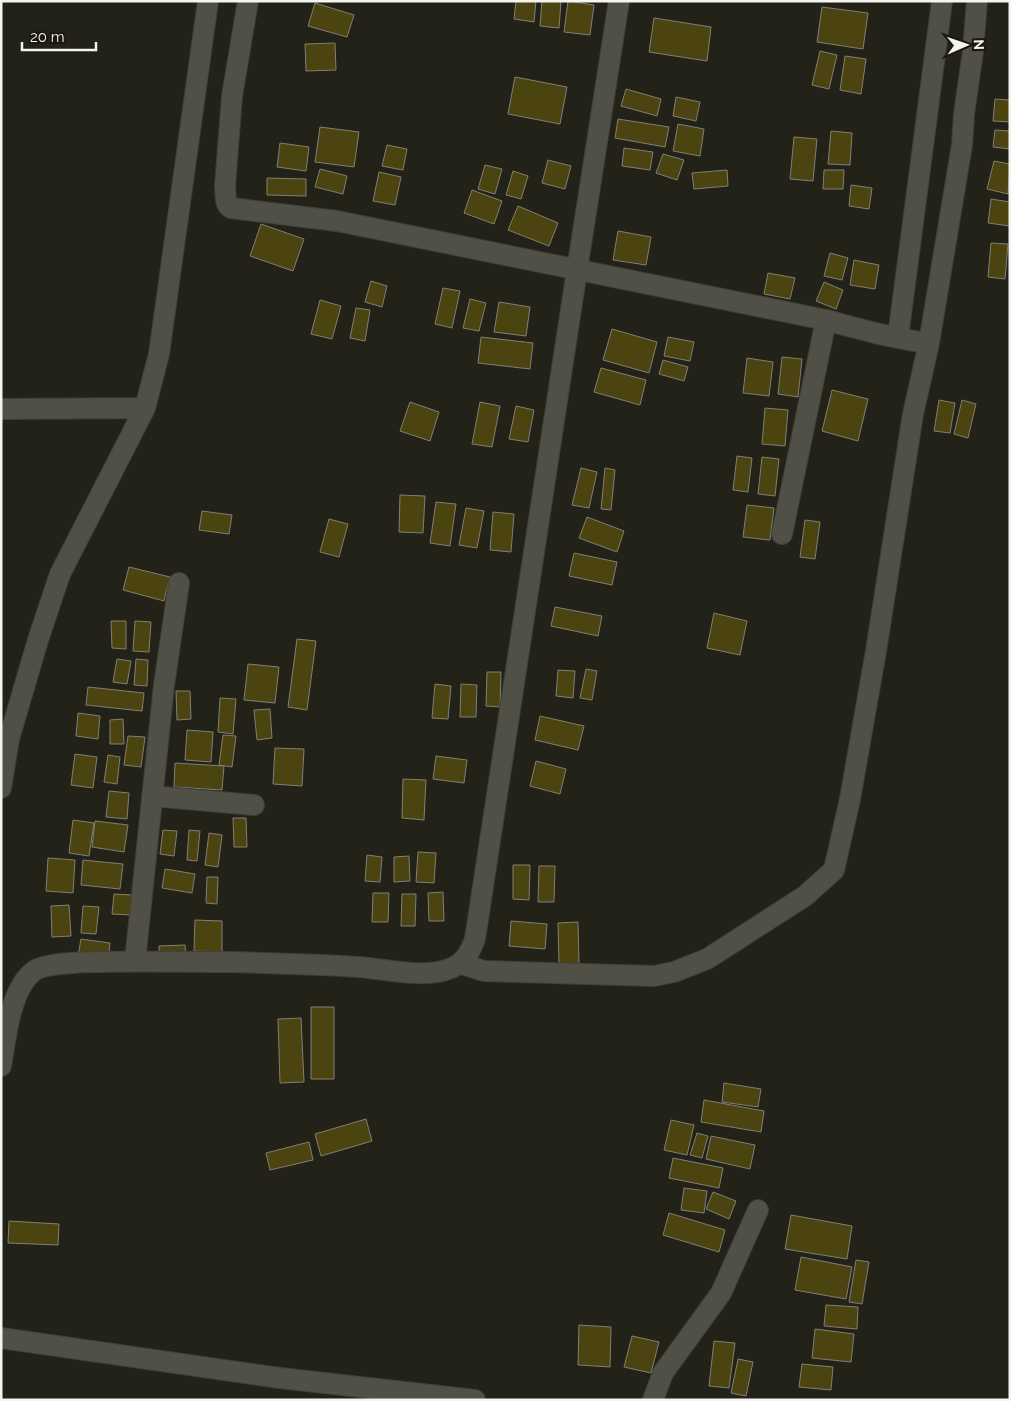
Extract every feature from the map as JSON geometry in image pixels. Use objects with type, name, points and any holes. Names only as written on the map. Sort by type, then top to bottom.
[{"type":"street","points":[[1,788],[9,738],[60,574],[145,408],[158,354],[208,1]]},
{"type":"street","points":[[248,1],[232,96],[225,186],[228,206],[337,221],[826,320],[865,331],[914,341]]},
{"type":"street","points":[[1,1066],[10,1016],[22,984],[34,970],[66,963],[135,961],[264,963],[358,967],[423,973],[444,971],[462,964],[470,953],[475,939],[576,270],[619,1]]},
{"type":"street","points":[[462,964],[484,971],[644,976],[674,972],[707,959],[757,928],[805,896],[834,870],[850,798],[876,652],[913,414],[914,341],[942,1]]},
{"type":"street","points":[[914,341],[962,145],[977,1]]},
{"type":"street","points":[[782,534],[826,320]]},
{"type":"street","points":[[1,409],[145,408]]},
{"type":"street","points":[[135,961],[164,685],[179,583]]},
{"type":"street","points":[[152,796],[254,806]]},
{"type":"street","points":[[653,1400],[663,1373],[721,1293],[758,1210]]},
{"type":"street","points":[[1,1338],[280,1378],[475,1400]]},
{"type":"building","points":[[516,1],[536,1],[534,22],[514,19]]},
{"type":"building","points":[[542,1],[561,1],[559,28],[540,26]]},
{"type":"building","points":[[568,1],[594,5],[590,35],[564,32]]},
{"type":"building","points":[[315,3],[354,15],[347,37],[308,26]]},
{"type":"building","points":[[822,7],[868,13],[863,49],[817,42]]},
{"type":"building","points":[[654,18],[711,27],[707,61],[649,52]]},
{"type":"building","points":[[335,43],[336,70],[306,71],[305,44]]},
{"type":"building","points":[[820,51],[837,55],[829,89],[812,85]]},
{"type":"building","points":[[845,56],[866,59],[861,94],[840,90]]},
{"type":"building","points":[[515,77],[567,87],[560,124],[508,114]]},
{"type":"building","points":[[626,89],[661,99],[657,116],[621,106]]},
{"type":"building","points":[[676,97],[700,102],[696,121],[673,116]]},
{"type":"building","points":[[995,99],[1010,100],[1010,122],[993,121]]},
{"type":"building","points":[[618,119],[669,127],[665,147],[615,138]]},
{"type":"building","points":[[678,124],[704,129],[700,156],[673,151]]},
{"type":"building","points":[[320,127],[359,132],[354,167],[315,162]]},
{"type":"building","points":[[995,130],[1010,131],[1010,149],[993,147]]},
{"type":"building","points":[[831,131],[852,133],[850,165],[828,164]]},
{"type":"building","points":[[794,137],[817,139],[813,181],[790,179]]},
{"type":"building","points":[[280,143],[309,147],[306,171],[277,167]]},
{"type":"building","points":[[387,145],[407,149],[403,170],[382,166]]},
{"type":"building","points":[[624,148],[653,152],[650,170],[622,166]]},
{"type":"building","points":[[663,154],[684,160],[677,180],[656,173]]},
{"type":"building","points":[[548,160],[571,166],[565,189],[542,183]]},
{"type":"building","points":[[994,161],[1010,164],[1008,194],[987,189]]},
{"type":"building","points":[[485,165],[502,169],[495,194],[478,189]]},
{"type":"building","points":[[320,169],[347,176],[343,194],[315,187]]},
{"type":"building","points":[[727,170],[728,186],[694,189],[692,173]]},
{"type":"building","points":[[824,170],[844,170],[843,189],[823,189]]},
{"type":"building","points":[[513,171],[528,176],[521,199],[506,195]]},
{"type":"building","points":[[379,172],[401,177],[395,205],[373,201]]},
{"type":"building","points":[[267,178],[306,179],[306,196],[267,195]]},
{"type":"building","points":[[851,185],[872,188],[869,209],[849,206]]},
{"type":"building","points":[[472,190],[502,201],[494,224],[464,213]]},
{"type":"building","points":[[991,199],[1010,202],[1010,226],[988,223]]},
{"type":"building","points":[[518,206],[558,223],[549,246],[508,230]]},
{"type":"building","points":[[261,224],[304,239],[293,271],[250,256]]},
{"type":"building","points":[[618,231],[651,237],[646,265],[613,260]]},
{"type":"building","points":[[991,243],[1008,244],[1005,279],[988,277]]},
{"type":"building","points":[[830,253],[848,258],[842,280],[824,276]]},
{"type":"building","points":[[854,260],[879,265],[875,289],[850,285]]},
{"type":"building","points":[[768,273],[795,278],[790,299],[764,294]]},
{"type":"building","points":[[371,281],[387,286],[382,307],[365,302]]},
{"type":"building","points":[[824,282],[843,290],[836,309],[816,301]]},
{"type":"building","points":[[443,288],[460,291],[452,328],[435,324]]},
{"type":"building","points":[[470,299],[486,303],[479,331],[463,328]]},
{"type":"building","points":[[320,300],[341,306],[332,339],[311,334]]},
{"type":"building","points":[[499,302],[530,307],[526,336],[494,332]]},
{"type":"building","points":[[356,308],[370,310],[365,341],[350,338]]},
{"type":"building","points":[[612,329],[657,342],[649,373],[603,360]]},
{"type":"building","points":[[481,337],[533,343],[530,369],[478,363]]},
{"type":"building","points":[[668,337],[694,342],[690,361],[664,356]]},
{"type":"building","points":[[782,357],[802,359],[798,397],[778,394]]},
{"type":"building","points":[[747,358],[773,362],[769,396],[743,393]]},
{"type":"building","points":[[663,360],[688,367],[684,381],[659,374]]},
{"type":"building","points":[[601,368],[646,380],[640,405],[594,392]]},
{"type":"building","points":[[832,390],[868,399],[858,441],[822,431]]},
{"type":"building","points":[[939,400],[955,403],[950,433],[934,431]]},
{"type":"building","points":[[962,400],[976,404],[968,438],[954,434]]},
{"type":"building","points":[[410,402],[439,412],[430,441],[400,431]]},
{"type":"building","points":[[480,402],[500,406],[492,447],[472,444]]},
{"type":"building","points":[[516,406],[534,410],[528,442],[509,439]]},
{"type":"building","points":[[765,408],[788,410],[785,446],[762,444]]},
{"type":"building","points":[[737,456],[752,458],[748,492],[733,490]]},
{"type":"building","points":[[762,457],[779,459],[775,496],[758,494]]},
{"type":"building","points":[[581,468],[597,472],[589,508],[572,505]]},
{"type":"building","points":[[605,468],[615,470],[611,510],[601,509]]},
{"type":"building","points":[[400,495],[425,496],[423,533],[399,532]]},
{"type":"building","points":[[436,502],[456,504],[450,546],[430,543]]},
{"type":"building","points":[[747,505],[774,508],[770,540],[743,537]]},
{"type":"building","points":[[466,508],[484,511],[477,548],[459,545]]},
{"type":"building","points":[[202,511],[232,515],[229,534],[199,530]]},
{"type":"building","points":[[493,512],[514,514],[511,552],[490,550]]},
{"type":"building","points":[[587,517],[624,531],[617,552],[579,538]]},
{"type":"building","points":[[329,519],[348,524],[339,557],[320,552]]},
{"type":"building","points":[[805,520],[820,522],[815,559],[800,557]]},
{"type":"building","points":[[574,553],[617,562],[612,585],[569,576]]},
{"type":"building","points":[[129,567],[170,577],[164,601],[123,590]]},
{"type":"building","points":[[555,607],[602,616],[598,636],[551,626]]},
{"type":"building","points":[[714,613],[747,621],[740,655],[707,648]]},
{"type":"building","points":[[111,621],[126,621],[126,649],[112,648]]},
{"type":"building","points":[[135,621],[151,622],[149,652],[133,651]]},
{"type":"building","points":[[297,639],[316,641],[307,710],[288,707]]},
{"type":"building","points":[[117,659],[131,661],[127,684],[113,682]]},
{"type":"building","points":[[136,659],[148,660],[147,686],[134,685]]},
{"type":"building","points":[[248,664],[279,667],[275,703],[244,700]]},
{"type":"building","points":[[586,669],[597,671],[592,700],[580,698]]},
{"type":"building","points":[[558,670],[575,671],[573,698],[556,696]]},
{"type":"building","points":[[487,672],[501,672],[500,707],[486,706]]},
{"type":"building","points":[[435,684],[451,686],[448,719],[432,718]]},
{"type":"building","points":[[461,684],[477,685],[476,717],[460,717]]},
{"type":"building","points":[[88,687],[144,693],[142,711],[86,705]]},
{"type":"building","points":[[176,691],[190,691],[191,719],[177,720]]},
{"type":"building","points":[[220,698],[236,699],[233,734],[218,732]]},
{"type":"building","points":[[270,709],[272,738],[257,740],[254,710]]},
{"type":"building","points":[[78,713],[100,716],[98,739],[76,736]]},
{"type":"building","points":[[540,716],[584,726],[578,750],[535,740]]},
{"type":"building","points":[[123,719],[124,744],[110,744],[110,720]]},
{"type":"building","points":[[187,730],[213,732],[211,762],[185,760]]},
{"type":"building","points":[[223,735],[236,736],[232,767],[219,765]]},
{"type":"building","points":[[128,736],[145,737],[141,767],[124,765]]},
{"type":"building","points":[[275,748],[304,749],[302,786],[273,784]]},
{"type":"building","points":[[75,754],[97,757],[93,788],[71,785]]},
{"type":"building","points":[[108,755],[120,757],[117,784],[104,782]]},
{"type":"building","points":[[436,756],[467,760],[464,783],[433,779]]},
{"type":"building","points":[[536,761],[566,769],[560,794],[530,786]]},
{"type":"building","points":[[175,763],[224,766],[222,790],[174,787]]},
{"type":"building","points":[[403,779],[426,780],[424,820],[402,818]]},
{"type":"building","points":[[109,791],[129,793],[127,819],[106,817]]},
{"type":"building","points":[[233,818],[246,818],[247,847],[234,847]]},
{"type":"building","points":[[73,820],[94,823],[89,856],[69,853]]},
{"type":"building","points":[[95,821],[128,825],[124,852],[92,847]]},
{"type":"building","points":[[163,830],[177,831],[174,856],[160,854]]},
{"type":"building","points":[[189,830],[200,831],[197,861],[187,860]]},
{"type":"building","points":[[209,833],[222,835],[218,867],[205,865]]},
{"type":"building","points":[[418,852],[436,853],[434,883],[416,882]]},
{"type":"building","points":[[367,855],[382,857],[380,882],[365,881]]},
{"type":"building","points":[[409,856],[410,881],[394,882],[394,857]]},
{"type":"building","points":[[48,858],[75,860],[73,893],[46,891]]},
{"type":"building","points":[[83,860],[123,864],[120,889],[81,885]]},
{"type":"building","points":[[513,865],[530,865],[529,900],[513,899]]},
{"type":"building","points":[[539,866],[555,866],[554,902],[538,902]]},
{"type":"building","points":[[165,869],[195,874],[192,893],[162,888]]},
{"type":"building","points":[[207,877],[218,877],[217,904],[206,903]]},
{"type":"building","points":[[443,892],[444,921],[429,921],[428,893]]},
{"type":"building","points":[[373,893],[389,893],[388,922],[372,922]]},
{"type":"building","points":[[114,894],[132,895],[131,915],[112,914]]},
{"type":"building","points":[[402,894],[416,894],[415,926],[401,926]]},
{"type":"building","points":[[69,905],[71,936],[52,937],[51,906]]},
{"type":"building","points":[[83,906],[99,907],[96,934],[81,933]]},
{"type":"building","points":[[195,920],[222,921],[222,952],[194,951]]},
{"type":"building","points":[[511,921],[547,924],[545,949],[509,946]]},
{"type":"building","points":[[578,922],[579,964],[559,964],[558,923]]},
{"type":"building","points":[[81,939],[110,943],[108,960],[78,956]]},
{"type":"building","points":[[185,945],[186,956],[159,957],[159,946]]},
{"type":"building","points":[[311,1007],[334,1007],[334,1079],[311,1079]]},
{"type":"building","points":[[301,1018],[304,1082],[280,1083],[278,1019]]},
{"type":"building","points":[[724,1083],[761,1089],[758,1107],[722,1102]]},
{"type":"building","points":[[704,1100],[764,1111],[761,1132],[701,1122]]},
{"type":"building","points":[[366,1119],[372,1141],[321,1156],[315,1134]]},
{"type":"building","points":[[671,1120],[694,1125],[687,1155],[664,1150]]},
{"type":"building","points":[[697,1133],[708,1136],[702,1158],[690,1155]]},
{"type":"building","points":[[711,1136],[755,1145],[750,1169],[706,1159]]},
{"type":"building","points":[[309,1142],[313,1160],[270,1170],[266,1153]]},
{"type":"building","points":[[673,1158],[723,1168],[719,1188],[669,1178]]},
{"type":"building","points":[[684,1188],[707,1191],[704,1213],[681,1210]]},
{"type":"building","points":[[713,1192],[736,1201],[729,1219],[706,1209]]},
{"type":"building","points":[[669,1213],[725,1230],[719,1252],[663,1235]]},
{"type":"building","points":[[791,1215],[852,1226],[847,1259],[785,1249]]},
{"type":"building","points":[[9,1221],[59,1224],[58,1245],[8,1243]]},
{"type":"building","points":[[801,1257],[852,1267],[846,1299],[795,1290]]},
{"type":"building","points":[[856,1260],[869,1262],[862,1304],[849,1302]]},
{"type":"building","points":[[826,1305],[858,1307],[857,1329],[824,1326]]},
{"type":"building","points":[[579,1325],[611,1327],[610,1367],[578,1365]]},
{"type":"building","points":[[815,1329],[854,1334],[851,1362],[812,1358]]},
{"type":"building","points":[[632,1336],[659,1342],[651,1373],[624,1367]]},
{"type":"building","points":[[714,1341],[735,1343],[729,1388],[709,1386]]},
{"type":"building","points":[[738,1359],[753,1362],[746,1396],[731,1393]]},
{"type":"building","points":[[802,1364],[833,1367],[831,1390],[799,1387]]}]
